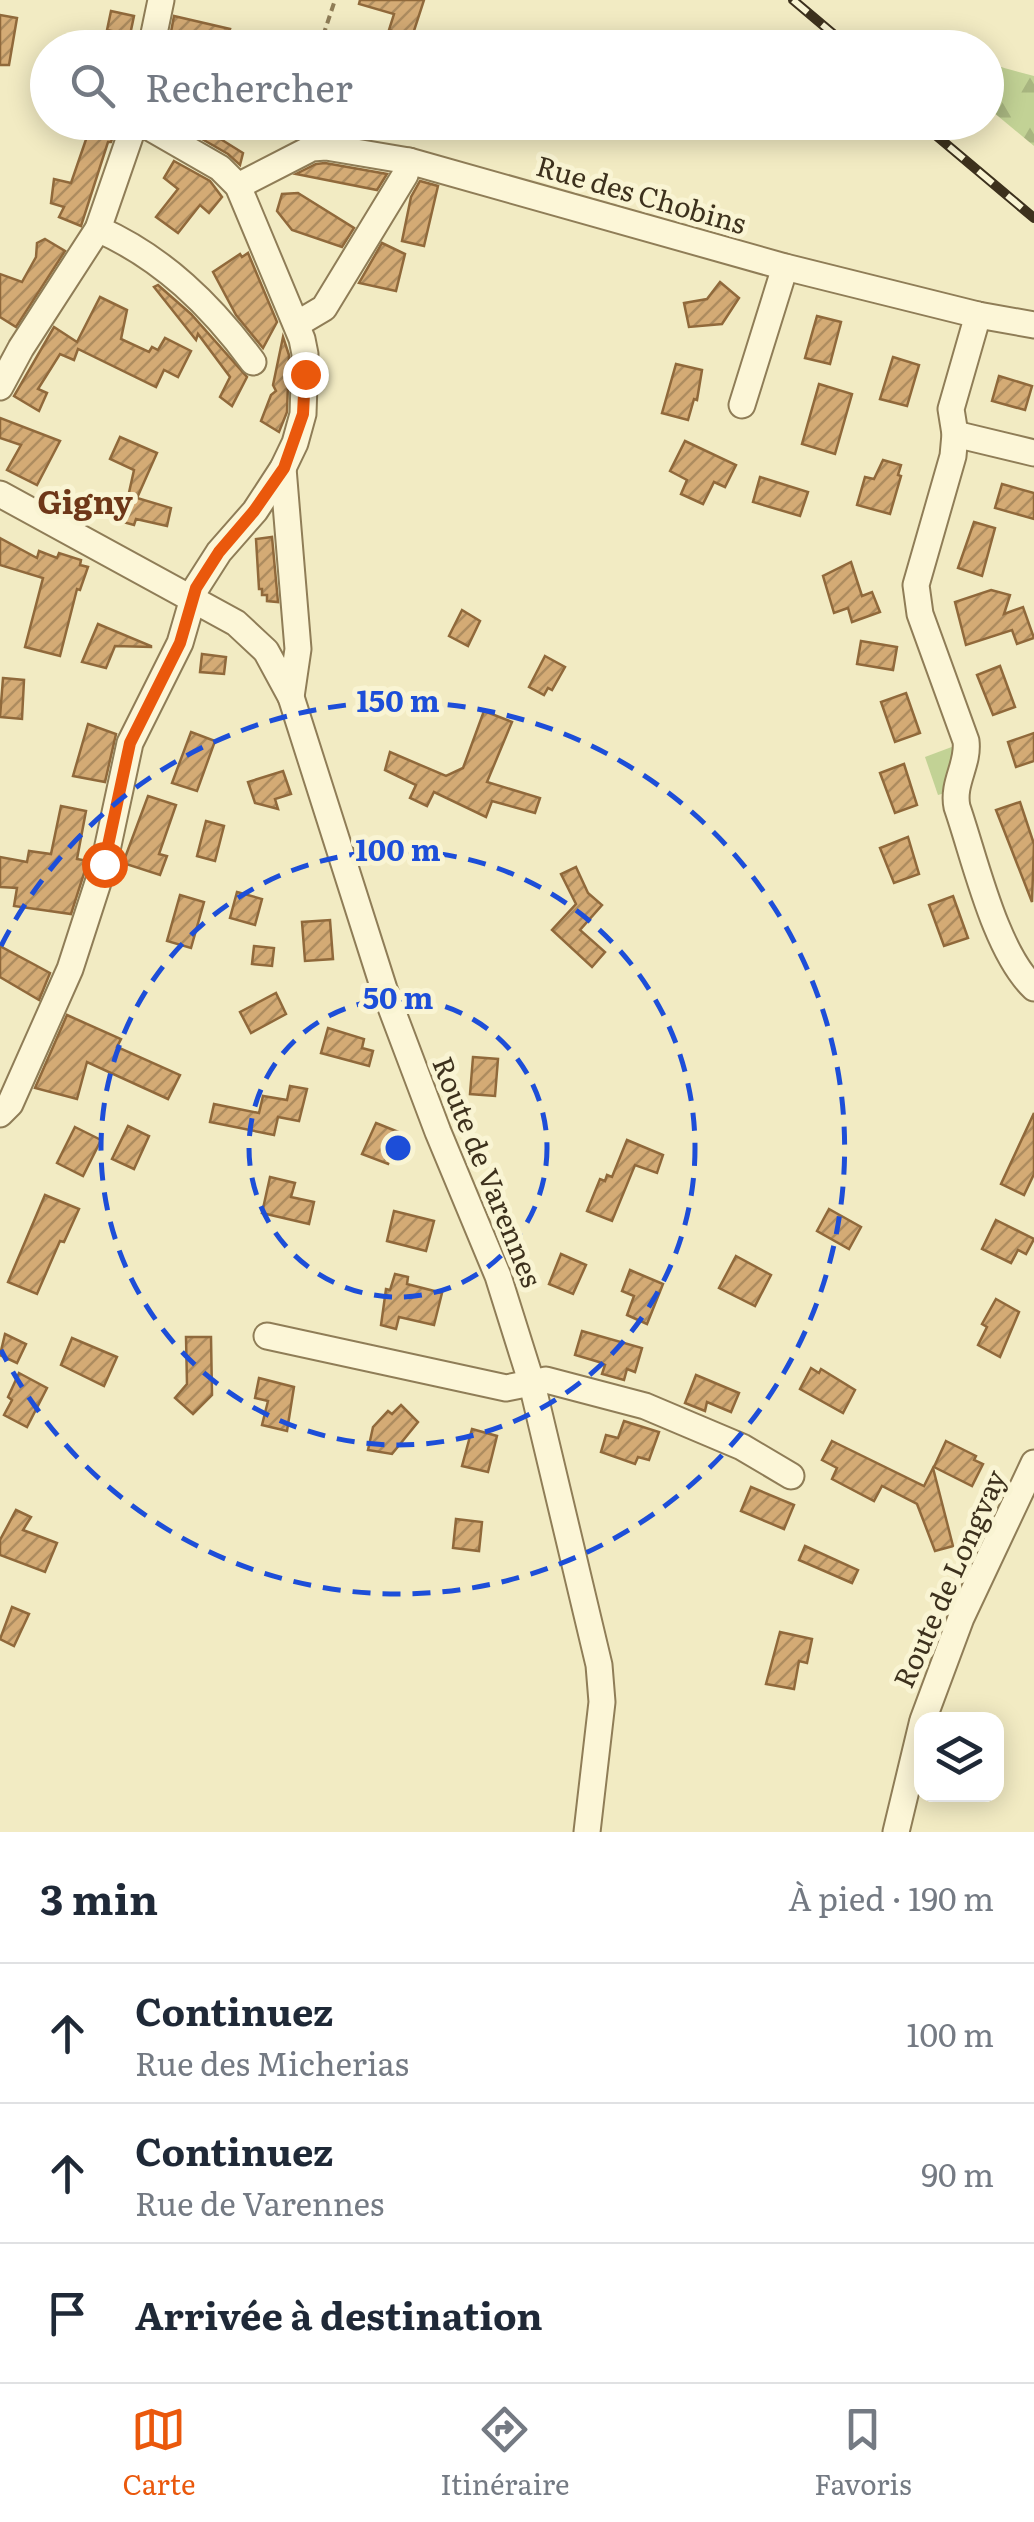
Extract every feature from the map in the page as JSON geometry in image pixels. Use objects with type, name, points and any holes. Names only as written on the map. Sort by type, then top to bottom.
[{"type":"street","points":[[155,30],[161,0]]},
{"type":"street","points":[[0,387],[98,229],[131,140]]},
{"type":"street","points":[[0,1114],[18,1086],[70,969],[104,864],[130,743],[180,643],[194,597],[219,552],[284,468],[303,414],[305,354],[297,324],[238,186],[220,168],[170,140]]},
{"type":"street","name":"Rue des Chobins","points":[[238,186],[312,148],[409,161],[785,266],[978,315],[1034,325]]},
{"type":"street","points":[[297,324],[324,308],[406,175],[409,161]]},
{"type":"street","points":[[98,229],[122,239],[173,274],[216,314],[253,362]]},
{"type":"street","points":[[742,406],[785,266]]},
{"type":"street","points":[[978,315],[951,409],[953,456],[919,570],[917,599],[966,740],[966,760],[956,787],[957,806],[1005,948],[1018,973],[1034,988]]},
{"type":"street","points":[[955,434],[1034,454]]},
{"type":"street","points":[[284,468],[298,649],[291,697]]},
{"type":"street","points":[[0,494],[219,611],[266,652],[291,697]]},
{"type":"street","name":"Route de Varennes","points":[[291,697],[384,989],[498,1276],[532,1384],[599,1665],[602,1702],[587,1832]]},
{"type":"street","points":[[267,1336],[506,1388],[546,1380],[645,1406],[742,1448],[791,1476]]},
{"type":"street","name":"Route de Longvay","points":[[926,1712],[961,1618],[1034,1463]]},
{"type":"street","name":"Route de Longvay","points":[[896,1832],[914,1756]]},
{"type":"path","points":[[325,30],[334,0]]},
{"type":"green space","points":[[1004,68],[1034,76],[1034,146],[1004,121]]},
{"type":"green space","points":[[957,745],[945,793],[938,795],[925,757]]},
{"type":"building","points":[[360,0],[424,0],[414,30],[389,30],[394,14],[359,4]]},
{"type":"building","points":[[111,11],[134,16],[131,30],[107,30]]},
{"type":"building","points":[[0,15],[17,18],[9,65],[0,65]]},
{"type":"building","points":[[174,16],[230,29],[230,30],[171,30]]},
{"type":"building","points":[[86,140],[112,140],[81,226],[59,217],[64,207],[51,203],[54,179],[71,183]]},
{"type":"building","points":[[204,140],[222,140],[243,153],[240,165]]},
{"type":"building","points":[[174,161],[210,181],[222,197],[209,213],[200,205],[178,233],[156,217],[178,189],[164,178]]},
{"type":"building","points":[[325,163],[387,174],[377,190],[296,174]]},
{"type":"building","points":[[420,181],[438,186],[424,246],[402,241],[411,197]]},
{"type":"building","points":[[298,193],[354,228],[342,247],[292,230],[277,211],[282,194]]},
{"type":"building","points":[[45,239],[65,251],[16,327],[0,317],[0,274],[22,282],[36,257],[37,243]]},
{"type":"building","points":[[382,243],[405,254],[396,291],[359,283]]},
{"type":"building","points":[[248,253],[277,322],[263,348],[236,315],[213,272]]},
{"type":"building","points":[[720,282],[739,298],[722,324],[689,327],[684,303],[707,299]]},
{"type":"building","points":[[158,285],[191,314],[247,377],[232,406],[220,397],[230,377],[198,334],[196,340],[154,287]]},
{"type":"building","points":[[100,297],[127,310],[121,339],[149,352],[152,347],[158,350],[165,338],[191,351],[178,377],[164,370],[156,387],[78,349],[74,360],[60,354],[38,389],[47,393],[39,411],[14,396],[54,327],[77,342]]},
{"type":"building","points":[[817,316],[841,322],[830,364],[805,358]]},
{"type":"building","points":[[283,337],[289,355],[287,412],[279,432],[261,421],[276,391],[273,385]]},
{"type":"building","points":[[893,357],[919,365],[907,406],[880,399]]},
{"type":"building","points":[[676,364],[702,370],[697,400],[694,399],[688,420],[662,413]]},
{"type":"building","points":[[999,376],[1032,386],[1025,410],[992,401]]},
{"type":"building","points":[[819,384],[852,394],[835,454],[802,444]]},
{"type":"building","points":[[0,418],[60,441],[37,485],[7,470],[21,445],[0,438]]},
{"type":"building","points":[[120,437],[157,453],[137,498],[171,508],[167,526],[136,519],[134,525],[116,520],[117,514],[109,512],[112,495],[128,497],[134,470],[110,459]]},
{"type":"building","points":[[685,441],[736,465],[725,487],[714,482],[703,504],[681,494],[687,480],[670,471]]},
{"type":"building","points":[[883,460],[901,465],[890,514],[857,505],[865,477],[874,479]]},
{"type":"building","points":[[760,477],[808,492],[800,516],[753,502]]},
{"type":"building","points":[[1002,484],[1034,493],[1034,519],[995,508]]},
{"type":"building","points":[[974,522],[995,528],[982,576],[958,568]]},
{"type":"building","points":[[272,537],[278,602],[267,601],[267,595],[259,589],[256,539]]},
{"type":"building","points":[[0,538],[37,558],[39,551],[57,558],[59,553],[81,560],[80,565],[88,567],[80,590],[77,589],[60,656],[25,647],[43,578],[0,565]]},
{"type":"building","points":[[851,562],[862,596],[872,592],[880,612],[852,622],[848,608],[834,613],[823,576]]},
{"type":"building","points":[[991,590],[1010,595],[1004,614],[1023,607],[1034,638],[1017,644],[1012,630],[966,645],[955,602]]},
{"type":"building","points":[[462,610],[480,621],[468,646],[449,636]]},
{"type":"building","points":[[98,624],[151,647],[115,646],[106,668],[82,662]]},
{"type":"building","points":[[861,641],[897,647],[893,670],[857,664]]},
{"type":"building","points":[[202,654],[226,657],[224,674],[200,672]]},
{"type":"building","points":[[545,656],[565,667],[552,690],[548,688],[544,695],[529,687]]},
{"type":"building","points":[[1000,666],[1015,707],[993,715],[977,675]]},
{"type":"building","points":[[3,678],[24,680],[22,719],[0,717]]},
{"type":"building","points":[[906,693],[920,733],[895,742],[881,702]]},
{"type":"building","points":[[484,711],[512,722],[487,782],[540,798],[535,813],[492,801],[486,817],[434,792],[427,806],[410,798],[416,785],[385,770],[390,752],[446,776],[463,768]]},
{"type":"building","points":[[88,724],[116,734],[105,782],[73,776]]},
{"type":"building","points":[[191,732],[215,741],[197,791],[172,783]]},
{"type":"building","points":[[1034,733],[1034,761],[1016,767],[1008,742]]},
{"type":"building","points":[[904,764],[917,805],[895,813],[880,773]]},
{"type":"building","points":[[283,771],[291,794],[275,799],[278,809],[255,803],[248,782]]},
{"type":"building","points":[[148,796],[176,805],[159,854],[167,856],[160,875],[123,863]]},
{"type":"building","points":[[1020,802],[1034,844],[1032,902],[996,810]]},
{"type":"building","points":[[61,806],[86,811],[77,859],[88,861],[71,914],[14,906],[17,888],[0,887],[0,857],[27,862],[29,851],[51,854]]},
{"type":"building","points":[[206,821],[224,826],[215,861],[197,856]]},
{"type":"building","points":[[908,837],[919,874],[894,883],[880,848]]},
{"type":"building","points":[[576,867],[588,893],[602,905],[580,930],[605,952],[592,967],[552,930],[576,904],[561,874]]},
{"type":"building","points":[[237,892],[262,899],[255,925],[230,918]]},
{"type":"building","points":[[180,895],[204,902],[191,948],[167,941]]},
{"type":"building","points":[[953,896],[968,938],[944,946],[929,905]]},
{"type":"building","points":[[330,920],[333,959],[305,961],[302,922]]},
{"type":"building","points":[[0,946],[50,973],[39,1000],[0,977]]},
{"type":"building","points":[[254,946],[274,948],[272,966],[252,964]]},
{"type":"building","points":[[276,993],[286,1014],[251,1033],[240,1012]]},
{"type":"building","points":[[67,1015],[121,1039],[117,1047],[180,1075],[168,1099],[87,1062],[77,1099],[35,1088]]},
{"type":"building","points":[[328,1028],[364,1039],[362,1048],[373,1051],[369,1066],[321,1053]]},
{"type":"building","points":[[473,1057],[498,1059],[495,1096],[470,1094]]},
{"type":"building","points":[[290,1086],[307,1089],[299,1121],[278,1117],[274,1135],[210,1122],[214,1104],[259,1113],[263,1096],[287,1100]]},
{"type":"building","points":[[1034,1113],[1034,1174],[1024,1195],[1001,1184]]},
{"type":"building","points":[[376,1123],[401,1133],[388,1164],[362,1154]]},
{"type":"building","points":[[128,1126],[149,1136],[134,1169],[112,1159]]},
{"type":"building","points":[[75,1127],[101,1140],[83,1176],[57,1163]]},
{"type":"building","points":[[627,1140],[663,1155],[657,1173],[635,1165],[612,1221],[587,1211],[600,1179],[612,1177]]},
{"type":"building","points":[[270,1177],[295,1183],[291,1197],[314,1202],[309,1224],[262,1213]]},
{"type":"building","points":[[45,1195],[79,1209],[37,1294],[8,1282]]},
{"type":"building","points":[[829,1209],[861,1227],[849,1249],[817,1231]]},
{"type":"building","points":[[394,1211],[434,1221],[426,1251],[387,1241]]},
{"type":"building","points":[[996,1220],[1034,1239],[1026,1254],[1018,1250],[1011,1263],[982,1249]]},
{"type":"building","points":[[561,1254],[586,1265],[573,1294],[549,1284]]},
{"type":"building","points":[[736,1256],[771,1275],[755,1306],[719,1288]]},
{"type":"building","points":[[630,1270],[663,1284],[647,1324],[627,1315],[634,1296],[622,1291]]},
{"type":"building","points":[[395,1274],[408,1277],[407,1284],[442,1293],[434,1325],[399,1317],[396,1329],[381,1325],[386,1289],[390,1290]]},
{"type":"building","points":[[996,1299],[1019,1312],[1000,1357],[978,1345],[987,1327],[982,1324]]},
{"type":"building","points":[[582,1331],[642,1348],[635,1372],[627,1369],[624,1380],[602,1374],[605,1365],[575,1355]]},
{"type":"building","points":[[5,1334],[26,1344],[17,1363],[0,1355]]},
{"type":"building","points":[[186,1337],[211,1337],[212,1395],[193,1414],[175,1398],[187,1384]]},
{"type":"building","points":[[72,1338],[117,1357],[104,1386],[61,1365]]},
{"type":"building","points":[[811,1368],[819,1373],[821,1369],[855,1390],[843,1413],[800,1389]]},
{"type":"building","points":[[19,1373],[47,1388],[27,1427],[4,1415]]},
{"type":"building","points":[[696,1375],[739,1393],[731,1412],[707,1402],[705,1411],[685,1403]]},
{"type":"building","points":[[259,1378],[294,1387],[287,1431],[262,1425],[268,1401],[255,1398]]},
{"type":"building","points":[[401,1405],[418,1422],[392,1454],[368,1450],[373,1427],[388,1411],[392,1414]]},
{"type":"building","points":[[624,1421],[659,1432],[649,1460],[638,1457],[635,1464],[601,1452],[606,1435],[618,1438]]},
{"type":"building","points":[[472,1429],[497,1436],[488,1472],[462,1466]]},
{"type":"building","points":[[832,1441],[924,1486],[933,1468],[953,1546],[935,1551],[917,1504],[882,1486],[874,1501],[832,1479],[837,1468],[822,1460]]},
{"type":"building","points":[[946,1441],[976,1456],[974,1460],[983,1464],[972,1486],[934,1467]]},
{"type":"building","points":[[751,1487],[794,1505],[784,1529],[741,1511]]},
{"type":"building","points":[[16,1510],[31,1517],[23,1530],[57,1543],[45,1572],[0,1555],[0,1540]]},
{"type":"building","points":[[456,1519],[482,1522],[479,1551],[453,1548]]},
{"type":"building","points":[[805,1546],[858,1570],[852,1583],[799,1560]]},
{"type":"building","points":[[12,1607],[29,1614],[14,1646],[0,1639]]},
{"type":"building","points":[[780,1632],[812,1639],[807,1663],[799,1661],[794,1689],[766,1684]]},
{"type":"railway","points":[[793,0],[829,30]]},
{"type":"railway","points":[[941,140],[1034,218]]},
{"type":"district","name":"Gigny","points":[[85,503]]},
{"type":"route","points":[[104,864],[130,743],[180,643],[196,588],[284,468],[303,414],[305,374]]}]
